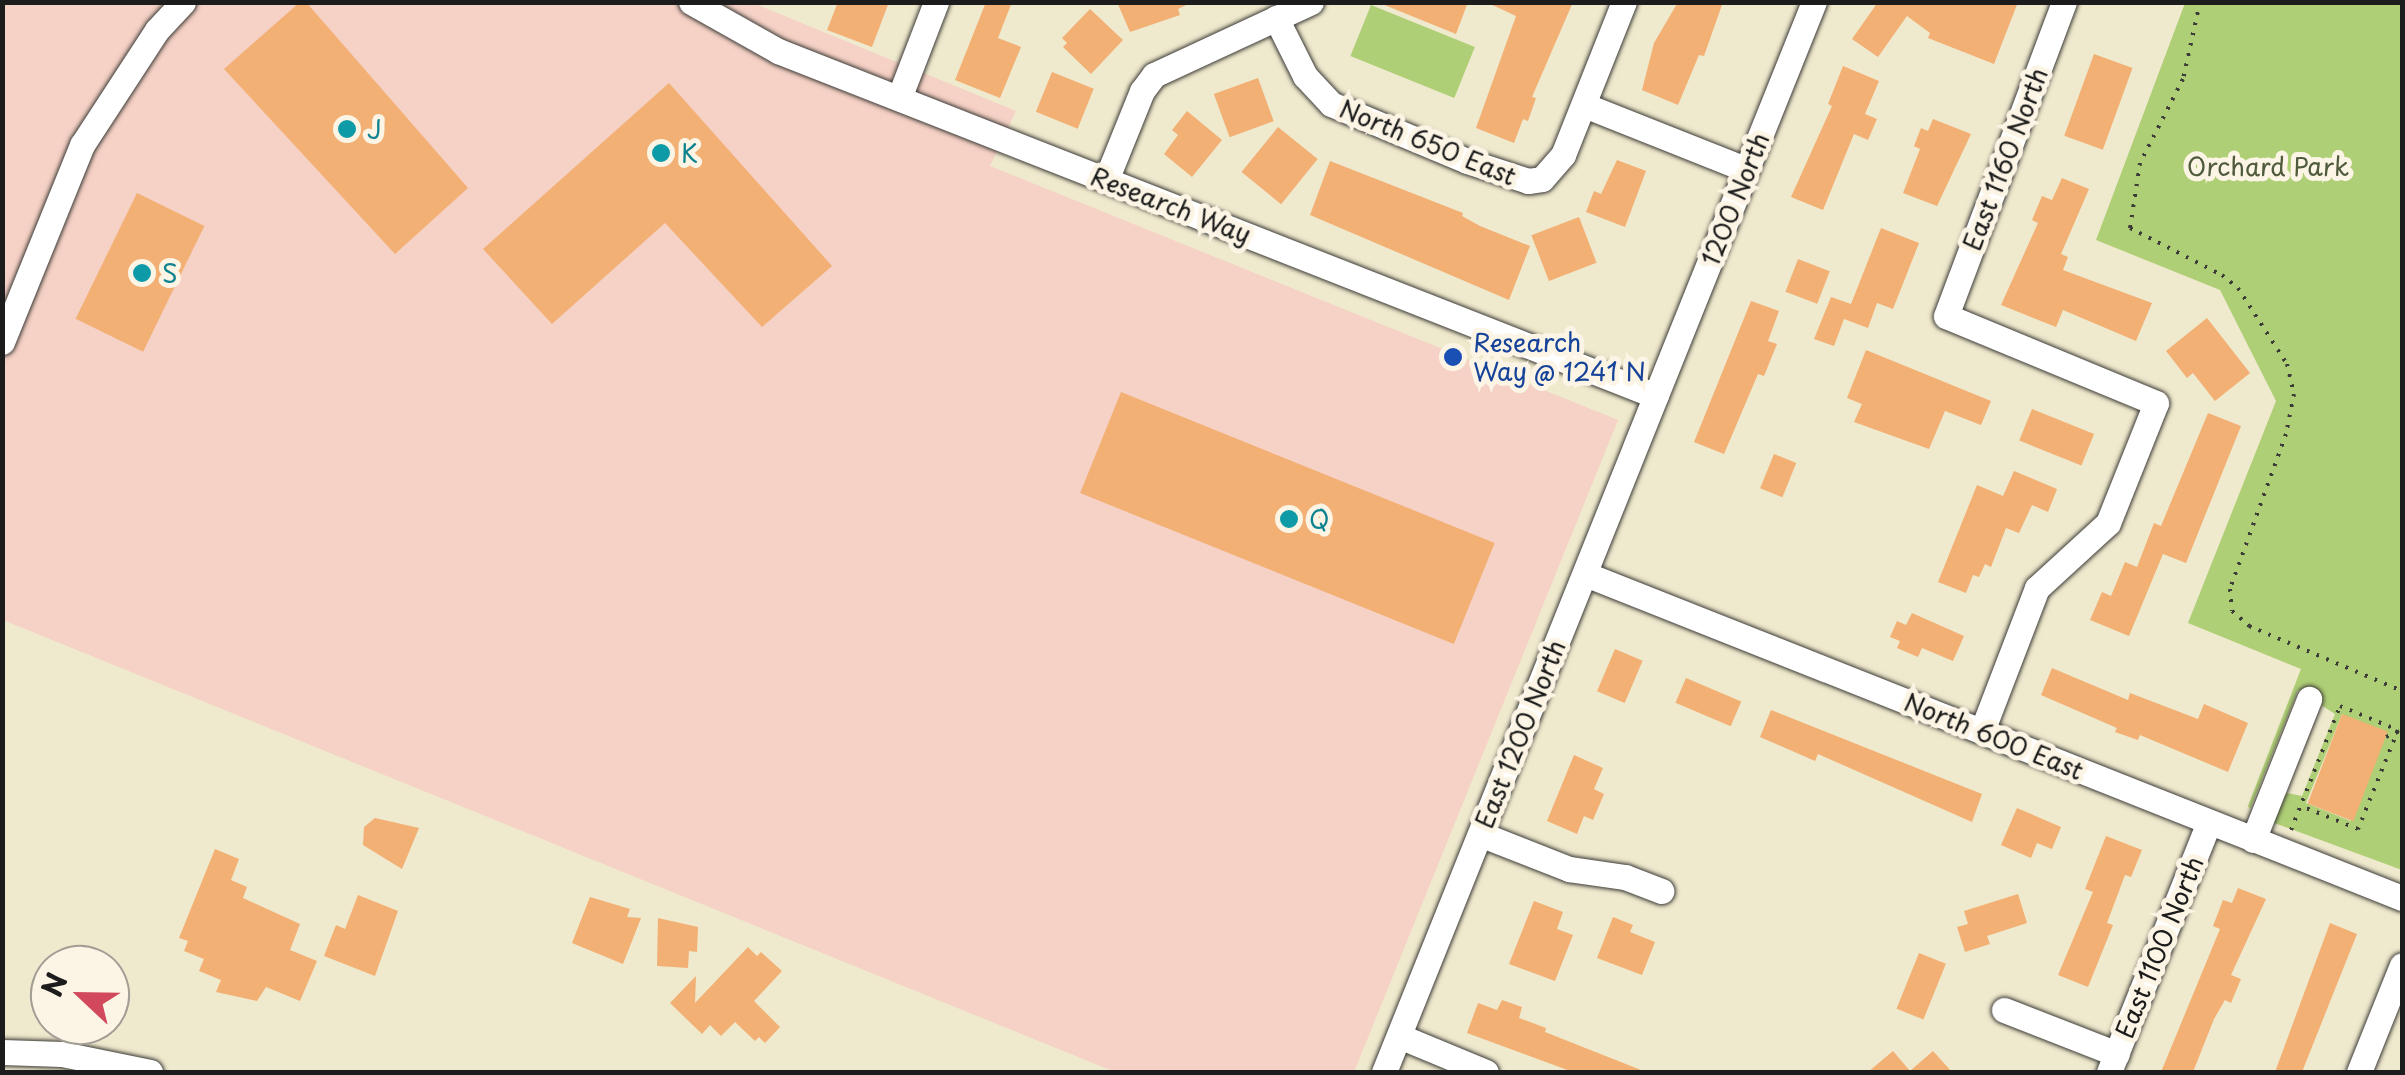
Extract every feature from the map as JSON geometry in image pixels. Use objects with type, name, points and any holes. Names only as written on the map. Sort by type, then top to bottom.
[{"type":"street","points":[[2,342],[82,146],[157,30],[183,2]]},
{"type":"street","name":"Research Way","points":[[691,2],[778,51],[1656,396]]},
{"type":"street","points":[[899,98],[936,2]]},
{"type":"street","points":[[1106,180],[1142,91],[1154,75],[1311,2]]},
{"type":"street","points":[[1624,2],[1584,105],[1747,170]]},
{"type":"street","name":"1200 North","points":[[1656,396],[1814,2]]},
{"type":"street","name":"East 1160 North","points":[[1982,731],[2037,588],[2108,523],[2156,404],[1946,316],[2064,2]]},
{"type":"street","name":"North 650 East","points":[[1276,18],[1305,76],[1331,104],[1516,179],[1542,179],[1554,170],[1584,105]]},
{"type":"street","name":"East 1200 North","points":[[1384,1072],[1656,396]]},
{"type":"street","name":"North 600 East","points":[[1585,574],[2402,898]]},
{"type":"street","points":[[2253,840],[2310,698]]},
{"type":"street","name":"East 1100 North","points":[[2113,1063],[2208,822]]},
{"type":"street","points":[[1480,834],[1569,869],[1624,876],[1661,890]]},
{"type":"street","points":[[2359,1072],[2402,964]]},
{"type":"street","points":[[2004,1010],[2113,1063]]},
{"type":"street","points":[[1399,1036],[1486,1072]]},
{"type":"street","points":[[2,1052],[62,1054],[150,1072]]},
{"type":"path","points":[[2200,2],[2190,30],[2183,79],[2140,163],[2130,228],[2222,275],[2238,288],[2287,364],[2294,394],[2286,434],[2230,589],[2232,611],[2249,626],[2402,692]]},
{"type":"path","points":[[2291,830],[2340,706],[2400,731]]},
{"type":"path","points":[[2386,737],[2400,731]]},
{"type":"path","points":[[2301,806],[2358,829],[2400,731]]},
{"type":"shaded area","points":[[2,3],[753,3],[1016,111],[990,166],[1618,420],[1354,1072],[1115,1072],[3,620]]},
{"type":"green space","name":"Orchard Park","points":[[2185,3],[2402,3],[2402,870],[2266,820],[2287,793],[2302,796],[2335,714],[2321,705],[2320,698],[2298,690],[2250,809],[2248,806],[2301,669],[2188,623],[2276,401],[2220,290],[2096,240]],"holes":[[[2342,714],[2351,821],[2306,803]]]},
{"type":"green space","points":[[1371,5],[1475,47],[1454,98],[1350,56]]},
{"type":"building","name":"J","points":[[300,2],[306,2],[468,188],[395,254],[224,69]]},
{"type":"building","points":[[838,2],[889,2],[872,47],[827,30]]},
{"type":"building","points":[[986,2],[1012,2],[998,38],[1021,47],[1000,98],[955,80]]},
{"type":"building","points":[[1117,2],[1192,2],[1178,9],[1180,15],[1130,32]]},
{"type":"building","points":[[1377,2],[1468,2],[1456,34]]},
{"type":"building","points":[[1486,2],[1573,2],[1532,97],[1536,98],[1528,121],[1523,119],[1514,143],[1476,128],[1516,16]]},
{"type":"building","points":[[1678,2],[1723,2],[1704,56],[1699,55],[1678,105],[1642,90],[1654,43]]},
{"type":"building","points":[[1878,2],[2018,2],[1994,64],[1928,38],[1930,33],[1907,16],[1878,57],[1852,39]]},
{"type":"building","points":[[1090,9],[1123,40],[1091,74],[1063,47],[1067,43],[1062,38]]},
{"type":"building","points":[[2094,54],[2133,68],[2103,150],[2064,136]]},
{"type":"building","points":[[1843,66],[1879,81],[1865,114],[1877,119],[1868,140],[1854,134],[1823,210],[1791,197],[1832,106],[1828,104]]},
{"type":"building","points":[[1052,72],[1094,89],[1078,129],[1036,112]]},
{"type":"building","points":[[1258,78],[1274,121],[1230,137],[1214,94]]},
{"type":"building","name":"K","points":[[669,83],[832,266],[762,327],[665,223],[552,324],[483,249]]},
{"type":"building","points":[[1187,111],[1222,140],[1192,177],[1164,154],[1178,135],[1172,130]]},
{"type":"building","points":[[1933,119],[1971,134],[1937,206],[1903,193],[1920,149],[1914,146],[1921,128],[1928,131]]},
{"type":"building","points":[[1278,127],[1318,159],[1281,204],[1241,172]]},
{"type":"building","points":[[1617,160],[1646,171],[1625,227],[1586,212],[1594,191],[1601,194]]},
{"type":"building","points":[[1330,161],[1463,213],[1480,226],[1530,246],[1509,300],[1310,215]]},
{"type":"building","points":[[2062,178],[2089,189],[2061,254],[2068,257],[2063,270],[2152,303],[2136,341],[2063,310],[2056,327],[2001,305],[2038,223],[2032,220],[2042,196],[2052,200]]},
{"type":"building","name":"S","points":[[137,193],[204,226],[143,352],[76,319]]},
{"type":"building","points":[[1579,217],[1597,263],[1549,281],[1531,235]]},
{"type":"building","points":[[1881,228],[1919,243],[1893,309],[1877,303],[1868,328],[1844,319],[1834,346],[1814,339],[1831,297],[1851,304]]},
{"type":"building","points":[[1798,259],[1830,271],[1817,304],[1785,292]]},
{"type":"building","points":[[1751,301],[1779,311],[1768,341],[1777,344],[1764,376],[1758,374],[1724,454],[1694,442]]},
{"type":"building","points":[[2207,318],[2250,373],[2215,401],[2193,373],[2187,378],[2166,351]]},
{"type":"building","points":[[1866,350],[1991,401],[1981,425],[1945,411],[1929,449],[1854,422],[1862,404],[1847,398]]},
{"type":"building","name":"Q","points":[[1121,392],[1495,543],[1454,644],[1080,493]]},
{"type":"building","points":[[2032,409],[2094,434],[2081,466],[2019,441]]},
{"type":"building","points":[[2208,413],[2241,426],[2186,563],[2163,554],[2129,636],[2090,620],[2102,592],[2111,596],[2125,562],[2137,567],[2154,523],[2161,526]]},
{"type":"building","points":[[1774,454],[1796,463],[1782,497],[1760,488]]},
{"type":"building","points":[[2014,471],[2057,489],[2048,512],[2032,505],[2019,533],[2006,528],[1991,567],[1985,564],[1979,577],[1973,575],[1966,593],[1938,582],[1977,485],[2003,496]]},
{"type":"building","points":[[1912,613],[1964,636],[1953,661],[1922,648],[1918,657],[1897,648],[1900,641],[1890,637],[1897,621],[1906,625]]},
{"type":"building","points":[[1615,649],[1643,661],[1625,703],[1597,691]]},
{"type":"building","points":[[2052,668],[2128,700],[2130,693],[2198,719],[2204,704],[2248,723],[2228,772],[2140,735],[2138,740],[2115,732],[2117,728],[2041,695]]},
{"type":"building","points":[[1686,678],[1741,701],[1731,726],[1675,703]]},
{"type":"building","points":[[1771,710],[1982,794],[1972,822],[1818,754],[1815,761],[1760,737]]},
{"type":"building","points":[[2342,714],[2388,732],[2353,821],[2308,804]]},
{"type":"building","points":[[1574,755],[1603,768],[1594,789],[1604,794],[1593,820],[1584,816],[1577,834],[1547,821]]},
{"type":"building","points":[[2017,808],[2061,827],[2052,849],[2037,843],[2031,858],[2001,845]]},
{"type":"building","points":[[375,818],[419,828],[402,869],[363,845],[364,827]]},
{"type":"building","points":[[2106,836],[2142,850],[2131,877],[2125,875],[2107,923],[2113,925],[2088,987],[2058,975],[2093,892],[2085,889]]},
{"type":"building","points":[[215,849],[239,859],[231,880],[247,887],[243,898],[300,924],[290,950],[317,961],[300,1001],[266,987],[257,1001],[216,992],[221,980],[199,971],[204,959],[184,951],[188,941],[179,938]]},
{"type":"building","points":[[2238,888],[2266,899],[2231,975],[2241,979],[2231,1003],[2225,1000],[2214,1019],[2193,1072],[2161,1072],[2220,929],[2213,926],[2223,900],[2232,903]]},
{"type":"building","points":[[2018,894],[2027,923],[1987,936],[1990,944],[1965,952],[1957,927],[1968,924],[1964,911]]},
{"type":"building","points":[[358,895],[398,911],[375,976],[324,956],[336,925],[345,929]]},
{"type":"building","points":[[590,897],[630,909],[627,917],[641,918],[623,964],[572,943]]},
{"type":"building","points":[[1534,901],[1563,912],[1557,929],[1573,935],[1555,981],[1509,964]]},
{"type":"building","points":[[1613,917],[1633,925],[1630,932],[1655,942],[1642,975],[1597,958]]},
{"type":"building","points":[[658,918],[698,927],[697,952],[689,951],[688,968],[657,966]]},
{"type":"building","points":[[2330,923],[2357,934],[2302,1072],[2275,1072]]},
{"type":"building","points":[[748,947],[757,956],[761,952],[782,971],[754,1001],[780,1027],[765,1043],[759,1037],[755,1041],[735,1022],[721,1036],[710,1025],[702,1034],[670,1003],[696,976],[695,1003]]},
{"type":"building","points":[[1919,953],[1946,964],[1923,1019],[1897,1009]]},
{"type":"building","points":[[1502,1000],[1522,1007],[1519,1018],[1546,1028],[1545,1032],[1646,1072],[1573,1072],[1467,1033],[1478,1003],[1497,1010]]},
{"type":"building","points":[[1893,1051],[1910,1071],[1933,1051],[1952,1072],[1868,1072]]},
{"type":"place","name":"J","points":[[347,129]]},
{"type":"place","name":"K","points":[[661,153]]},
{"type":"place","name":"S","points":[[142,273]]},
{"type":"place","name":"Research Way @ 1241 N","points":[[1453,357]]},
{"type":"place","name":"Q","points":[[1289,519]]}]
